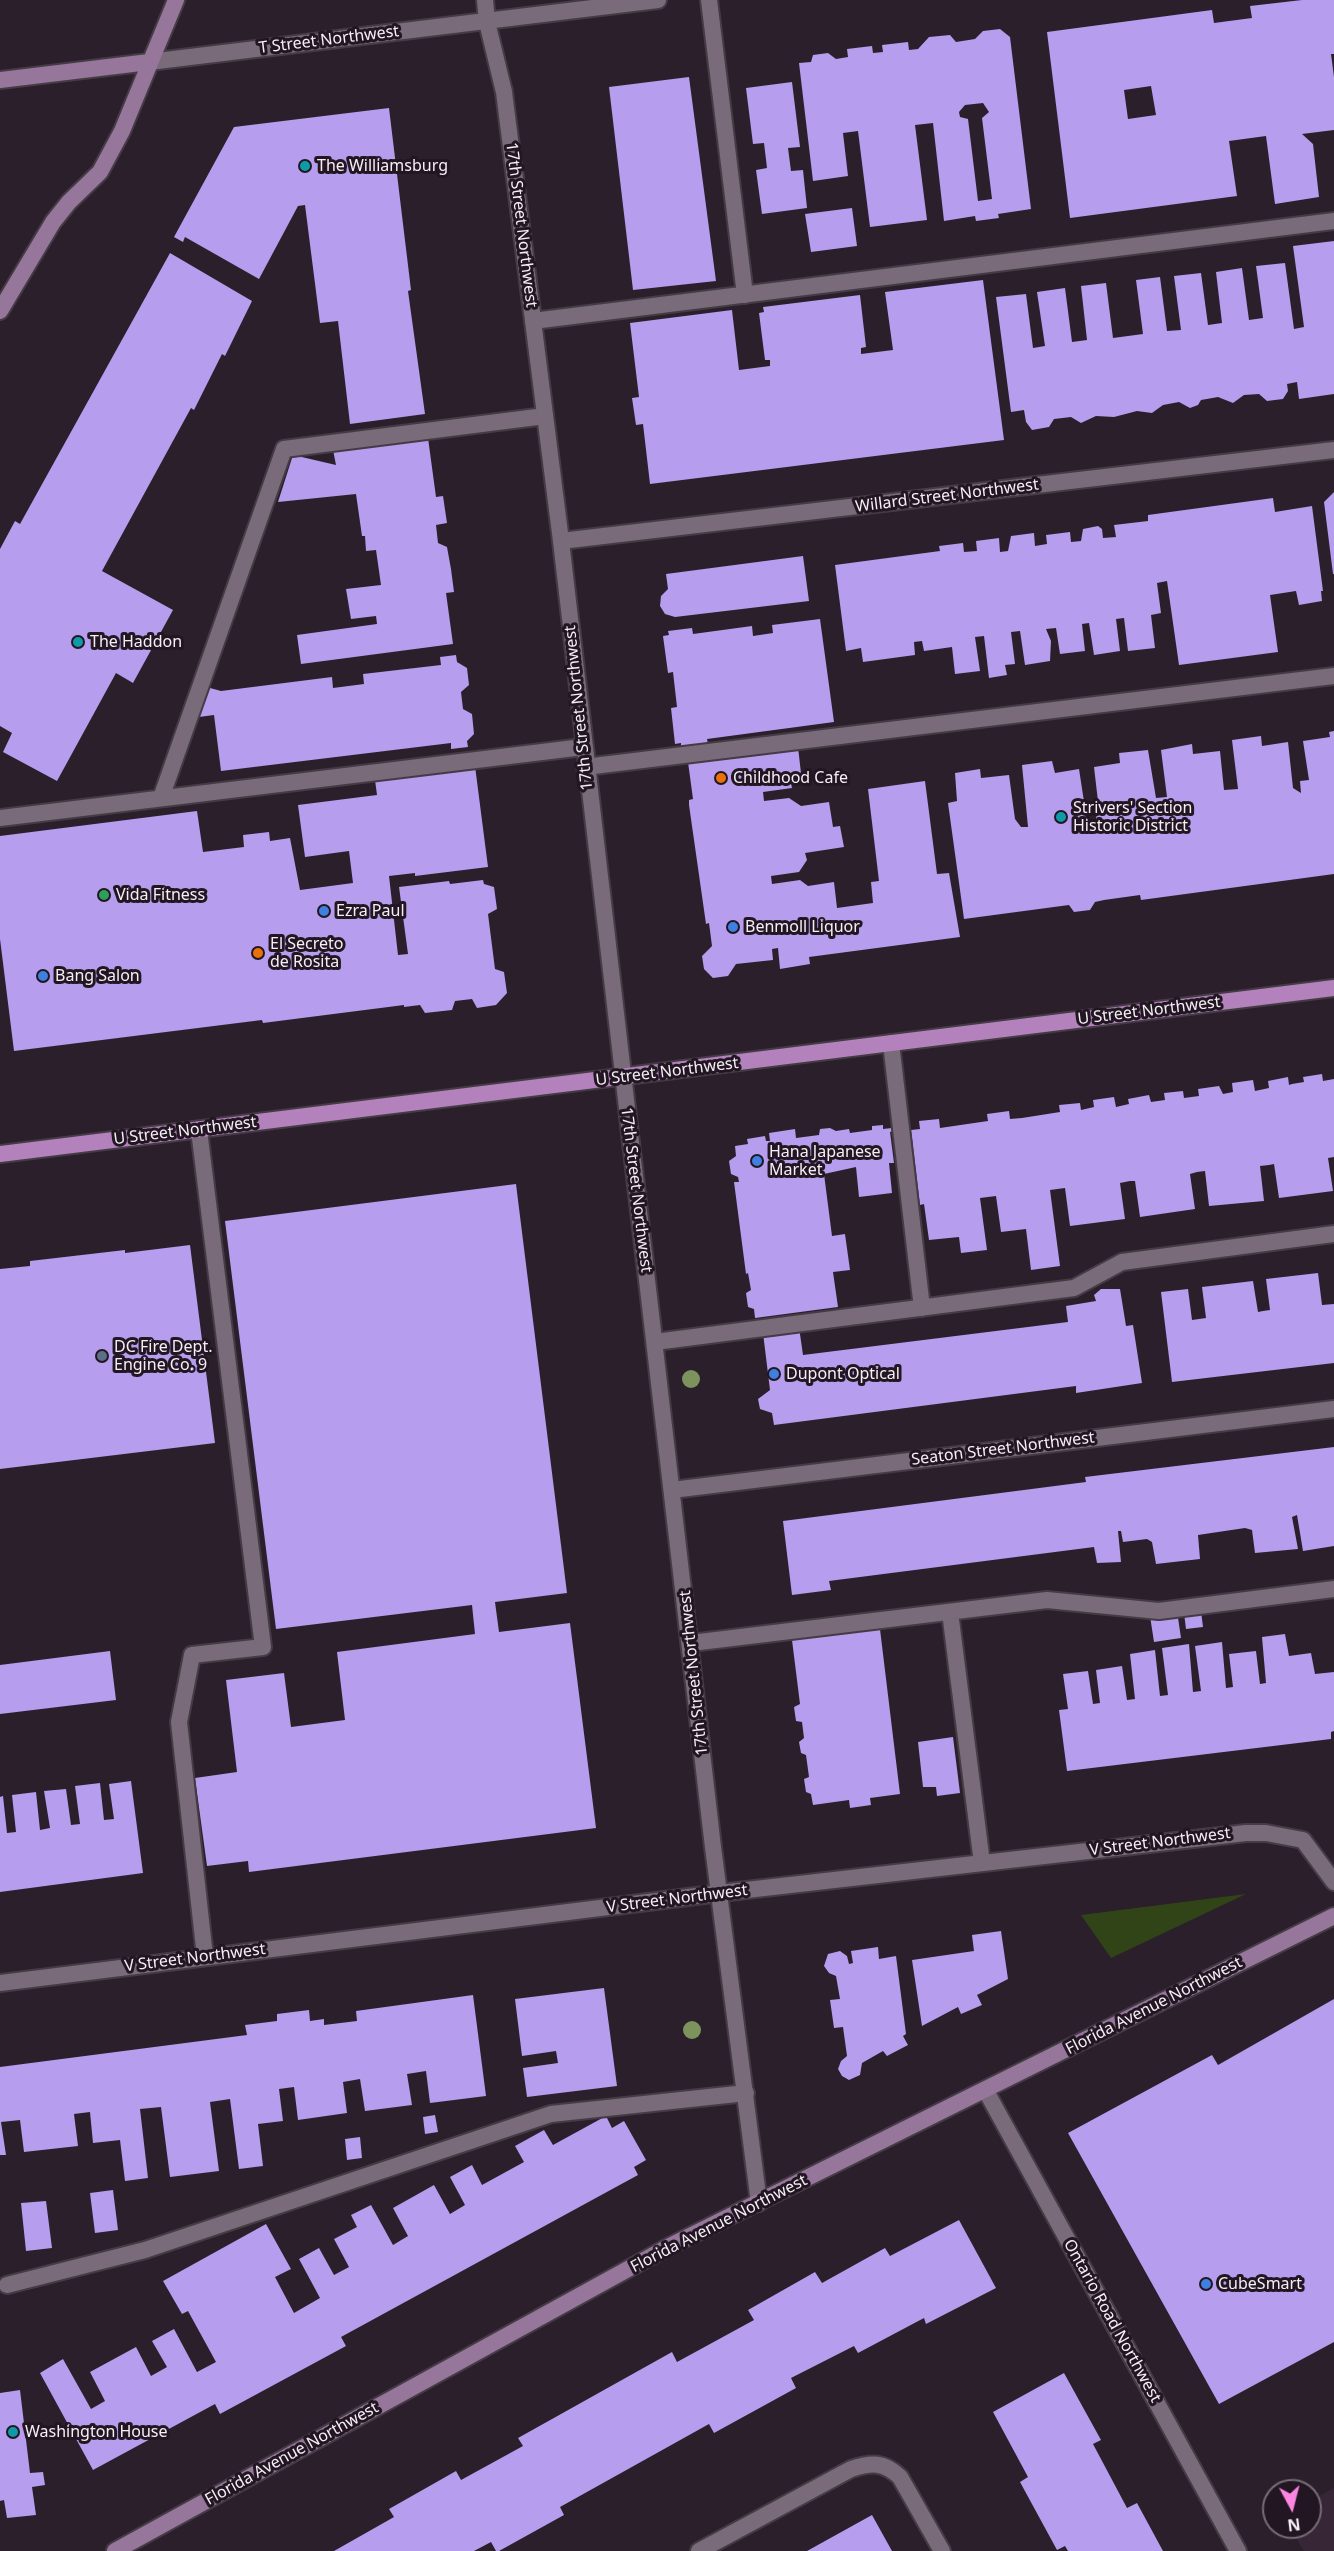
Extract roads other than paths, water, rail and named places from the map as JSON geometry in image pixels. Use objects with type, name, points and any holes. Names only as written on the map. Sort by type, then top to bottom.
[{"type":"main road","points":[[0,311],[53,222],[69,202],[100,172],[122,130],[176,0]]},
{"type":"main road","name":"T Street Northwest","points":[[0,80],[149,62]]},
{"type":"main road","name":"U Street Northwest","points":[[0,1154],[1334,988]]},
{"type":"main road","name":"Florida Avenue Northwest","points":[[115,2551],[668,2247],[986,2091],[1334,1916]]},
{"type":"street","name":"17th Street Northwest","points":[[485,0],[487,22],[504,92],[561,542],[585,767],[759,2203]]},
{"type":"street","name":"T Street Northwest","points":[[149,62],[658,0]]},
{"type":"street","points":[[709,0],[745,295]]},
{"type":"street","points":[[533,321],[1334,221]]},
{"type":"street","points":[[161,798],[284,449],[545,416]]},
{"type":"street","name":"Willard Street Northwest","points":[[561,542],[1334,450]]},
{"type":"street","points":[[585,767],[1334,676]]},
{"type":"street","points":[[0,818],[583,747]]},
{"type":"street","points":[[891,1043],[922,1308]]},
{"type":"street","points":[[199,1130],[263,1647],[192,1655],[179,1722],[205,1957]]},
{"type":"street","points":[[655,1342],[1074,1287],[1122,1262],[1334,1234]]},
{"type":"street","name":"Seaton Street Northwest","points":[[672,1490],[1334,1409]]},
{"type":"street","points":[[691,1643],[1047,1600],[1159,1611],[1334,1589]]},
{"type":"street","points":[[950,1612],[982,1863]]},
{"type":"street","name":"V Street Northwest","points":[[0,1983],[720,1893],[1223,1835],[1266,1833],[1303,1840],[1334,1882]]},
{"type":"street","name":"Ontario Road Northwest","points":[[986,2091],[1238,2551]]},
{"type":"street","points":[[7,2285],[146,2250],[551,2114],[746,2093]]},
{"type":"street","points":[[699,2551],[851,2469],[871,2463],[891,2469],[900,2477],[942,2551]]},
{"type":"place","name":"The Williamsburg","points":[[305,166]]},
{"type":"place","name":"The Haddon","points":[[78,642]]},
{"type":"place","name":"Childhood Cafe","points":[[721,778]]},
{"type":"place","name":"Strivers' Section Historic District","points":[[1061,817]]},
{"type":"place","name":"Vida Fitness","points":[[104,895]]},
{"type":"place","name":"Ezra Paul","points":[[324,911]]},
{"type":"place","name":"Benmoll Liquor","points":[[733,927]]},
{"type":"place","name":"El Secreto de Rosita","points":[[258,953]]},
{"type":"place","name":"Bang Salon","points":[[43,976]]},
{"type":"place","name":"Hana Japanese Market","points":[[757,1161]]},
{"type":"place","name":"DC Fire Dept. Engine Co. 9","points":[[102,1356]]},
{"type":"place","name":"Dupont Optical","points":[[774,1374]]},
{"type":"place","name":"CubeSmart","points":[[1206,2284]]},
{"type":"place","name":"Washington House","points":[[13,2432]]}]
